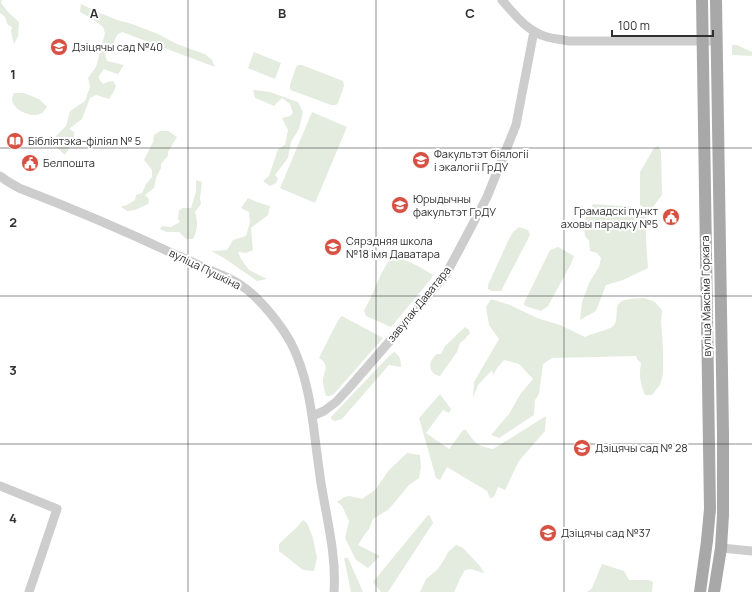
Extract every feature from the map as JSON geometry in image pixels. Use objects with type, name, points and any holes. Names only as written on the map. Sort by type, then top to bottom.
[{"type":"main road","name":"вуліца Максіма Горкага","points":[[700,592],[710,509],[702,0]]},
{"type":"main road","name":"вуліца Максіма Горкага","points":[[714,592],[721,548],[723,515],[716,0]]},
{"type":"main road","points":[[707,368],[722,368]]},
{"type":"street","points":[[502,0],[521,22],[534,31],[547,37],[568,41],[717,41]]},
{"type":"street","name":"завулак Даватара","points":[[312,416],[324,411],[336,402],[398,332],[446,274],[487,197],[516,125],[534,31]]},
{"type":"street","name":"вуліца Пушкіна","points":[[0,176],[19,188],[141,239],[228,278],[243,286],[269,312],[281,327],[291,344],[301,368],[309,397],[331,539],[334,592]]},
{"type":"street","points":[[0,486],[57,509],[30,592]]},
{"type":"street","points":[[721,548],[752,551]]},
{"type":"shaded area","points":[[0,0],[2,0],[1,3],[8,12],[19,22],[18,36],[14,44],[11,32],[12,27],[8,24],[5,17],[1,13],[0,14]]},
{"type":"shaded area","points":[[81,4],[117,20],[158,34],[177,44],[205,54],[212,60],[215,67],[122,32],[117,35],[111,48],[105,54],[107,61],[124,65],[118,74],[104,69],[99,76],[99,79],[103,84],[113,81],[116,86],[114,91],[109,99],[96,95],[90,98],[82,119],[69,129],[74,132],[74,139],[65,155],[54,145],[55,137],[66,126],[70,111],[85,101],[90,87],[88,78],[96,67],[105,33],[103,27],[80,12]]},
{"type":"shaded area","points":[[732,45],[737,45],[752,52],[752,56],[732,55]]},
{"type":"shaded area","points":[[254,52],[281,63],[275,79],[248,68]]},
{"type":"shaded area","points":[[298,65],[302,65],[343,81],[344,86],[336,105],[331,105],[290,89],[296,67]]},
{"type":"shaded area","points":[[253,90],[270,92],[298,102],[303,112],[299,129],[291,142],[288,158],[275,175],[278,179],[276,183],[270,186],[263,181],[269,176],[278,149],[285,145],[288,130],[282,118],[290,116],[293,113],[290,104],[282,98],[274,106],[255,98]]},
{"type":"shaded area","points":[[14,93],[24,93],[39,99],[47,107],[42,113],[36,115],[23,112],[15,107],[13,103],[12,98]]},
{"type":"shaded area","points":[[312,112],[347,127],[315,203],[280,188]]},
{"type":"shaded area","points":[[160,131],[168,131],[177,137],[168,152],[168,156],[161,164],[154,188],[145,195],[149,199],[148,204],[135,210],[127,211],[121,207],[135,200],[136,195],[142,193],[146,184],[152,177],[152,170],[144,160],[153,142],[154,135]]},
{"type":"shaded area","points":[[658,146],[661,151],[662,195],[650,211],[640,205],[640,172],[654,148]]},
{"type":"shaded area","points":[[196,180],[202,182],[200,198],[201,204],[195,212],[197,226],[193,239],[186,239],[179,232],[167,232],[160,229],[162,226],[171,227],[180,222],[178,219],[179,210],[183,208],[191,208],[196,192]]},
{"type":"shaded area","points":[[248,198],[270,206],[268,215],[251,228],[253,250],[246,253],[238,252],[249,270],[267,279],[257,281],[224,258],[211,251],[227,250],[233,240],[246,236],[250,222],[249,212],[241,208]]},
{"type":"shaded area","points":[[593,204],[634,207],[646,211],[648,268],[623,280],[606,285],[596,311],[580,320],[582,302],[589,283],[599,267],[601,258],[597,253],[590,251],[589,241],[585,236],[583,223]]},
{"type":"shaded area","points":[[519,227],[528,230],[530,235],[501,291],[492,291],[488,289],[488,285],[509,239],[513,232]]},
{"type":"shaded area","points":[[558,247],[574,256],[548,306],[541,311],[525,306],[524,303],[550,250]]},
{"type":"shaded area","points":[[391,258],[407,261],[433,275],[391,327],[366,316],[364,310],[383,270]]},
{"type":"shaded area","points":[[644,298],[655,302],[662,310],[663,374],[660,385],[652,395],[645,395],[640,379],[641,363],[636,356],[552,358],[543,364],[539,394],[535,400],[534,415],[499,438],[491,435],[509,414],[521,393],[533,379],[519,364],[504,360],[493,375],[492,370],[478,385],[473,398],[474,382],[499,339],[489,325],[486,307],[491,299],[510,305],[537,318],[560,325],[585,337],[612,327],[616,321],[617,306],[622,301]]},
{"type":"shaded area","points":[[342,316],[383,338],[334,394],[326,396],[323,378],[326,366],[319,358]]},
{"type":"shaded area","points":[[465,327],[470,333],[460,343],[457,352],[440,376],[436,374],[431,370],[430,366],[432,360],[437,354],[441,354],[445,346]]},
{"type":"shaded area","points":[[394,352],[400,358],[401,367],[389,365],[342,419],[335,421],[332,420],[331,417]]},
{"type":"shaded area","points":[[440,394],[451,409],[449,413],[443,410],[426,433],[449,449],[463,430],[466,430],[477,443],[483,447],[493,449],[546,416],[545,431],[519,461],[505,490],[498,487],[494,497],[490,498],[487,491],[447,467],[440,480],[436,478],[419,418]]},
{"type":"shaded area","points":[[407,453],[420,455],[421,467],[419,478],[409,485],[389,509],[373,519],[369,529],[358,545],[380,556],[368,568],[356,560],[345,538],[349,521],[342,506],[337,502],[349,496],[362,499],[375,490],[389,470]]},
{"type":"shaded area","points":[[428,515],[433,523],[388,592],[381,592],[373,582]]},
{"type":"shaded area","points":[[303,520],[307,523],[313,538],[317,558],[314,571],[303,570],[279,551],[279,544]]},
{"type":"shaded area","points":[[456,545],[463,548],[484,572],[471,569],[465,570],[454,592],[420,592],[426,579],[437,570],[448,552]]},
{"type":"shaded area","points":[[344,558],[348,558],[363,592],[351,592]]},
{"type":"shaded area","points":[[602,564],[624,571],[629,580],[649,580],[653,582],[652,592],[587,592],[592,588]]},
{"type":"place","name":"Дзіцячы сад №40","points":[[59,47]]},
{"type":"place","name":"Бібліятэка-філіял № 5","points":[[15,141]]},
{"type":"place","name":"Факультэт біялогіі і экалогіі ГрДУ","points":[[421,160]]},
{"type":"place","name":"Белпошта","points":[[30,163]]},
{"type":"place","name":"Юрыдычны факультэт ГрДУ","points":[[400,205]]},
{"type":"place","name":"Грамадскі пункт аховы парадку №5","points":[[671,217]]},
{"type":"place","name":"Сярэдняя школа №18 імя Даватара","points":[[333,247]]},
{"type":"place","name":"Дзіцячы сад № 28","points":[[582,448]]},
{"type":"place","name":"Дзіцячы сад №37","points":[[548,533]]}]
